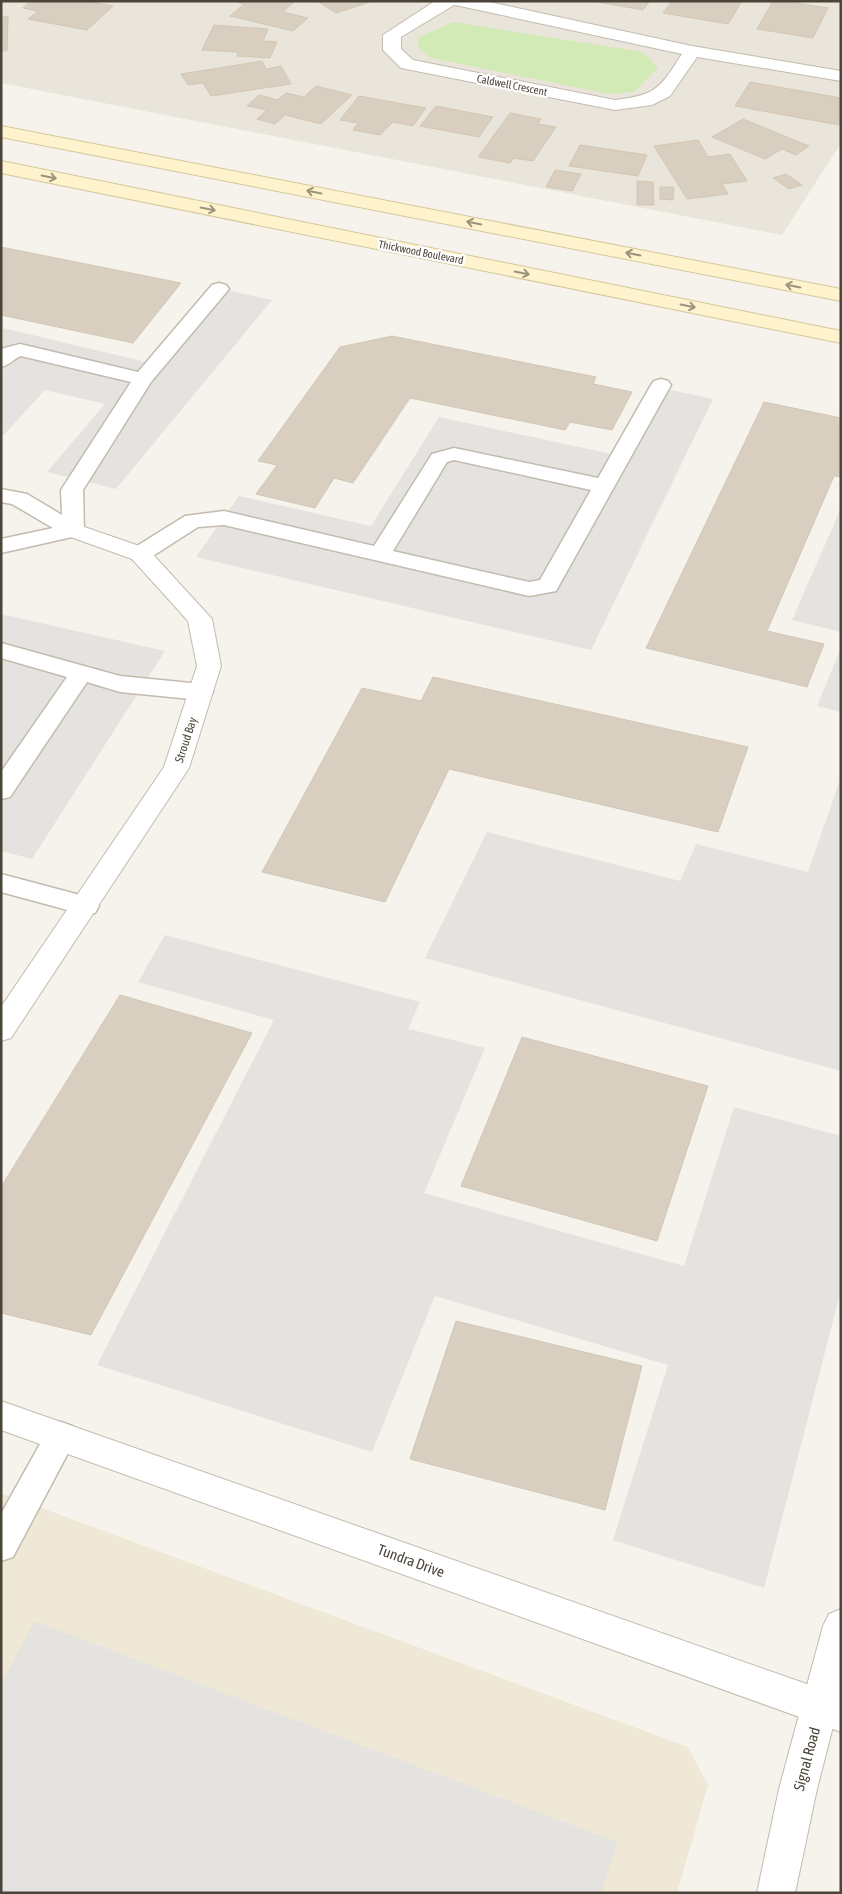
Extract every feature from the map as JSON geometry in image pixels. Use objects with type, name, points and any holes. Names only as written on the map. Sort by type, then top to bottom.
[{"type":"main road","points":[[1,131],[841,295]]},
{"type":"main road","name":"Thickwood Boulevard","points":[[1,167],[841,337]]},
{"type":"street","name":"Caldwell Crescent","points":[[447,1],[392,34],[392,50],[407,64],[615,106],[645,103],[663,94],[692,51]]},
{"type":"street","points":[[460,1],[692,51],[841,76]]},
{"type":"street","name":"Stroud Bay","points":[[1,1030],[86,906],[176,768],[209,666],[200,619],[140,554],[73,530]]},
{"type":"street","name":"Tundra Drive","points":[[1,1415],[831,1711]]},
{"type":"street","name":"Signal Road","points":[[776,1893],[798,1789],[831,1711],[841,1626]]},
{"type":"lane","points":[[73,530],[72,490],[143,379],[219,289]]},
{"type":"lane","points":[[1,361],[7,354],[20,350],[143,379]]},
{"type":"lane","points":[[140,554],[193,521],[224,518],[529,589],[548,586],[661,385]]},
{"type":"lane","points":[[380,554],[439,458],[454,454],[604,486]]},
{"type":"lane","points":[[1,495],[19,500],[73,530]]},
{"type":"lane","points":[[1,546],[73,530]]},
{"type":"lane","points":[[1,650],[120,684],[201,692]]},
{"type":"lane","points":[[1,792],[82,673]]},
{"type":"lane","points":[[1,883],[86,906]]},
{"type":"lane","points":[[1,1546],[61,1436]]},
{"type":"shaded area","points":[[1,1],[841,1],[841,143],[782,235],[1,83]]},
{"type":"shaded area","points":[[211,287],[272,300],[116,489],[47,472],[105,404],[45,390],[1,438],[3,328],[146,362]]},
{"type":"shaded area","points":[[657,387],[713,399],[591,650],[196,557],[239,496],[371,526],[439,417],[621,456]]},
{"type":"shaded area","points":[[841,508],[841,632],[792,620]]},
{"type":"shaded area","points":[[1,614],[165,651],[32,859],[1,851]]},
{"type":"shaded area","points":[[841,648],[841,712],[817,706]]},
{"type":"shaded area","points":[[841,777],[841,1071],[425,958],[487,832],[680,881],[696,844],[808,872]]},
{"type":"shaded area","points":[[165,935],[420,1002],[408,1029],[485,1048],[424,1193],[684,1266],[734,1107],[841,1136],[841,1290],[764,1588],[613,1540],[668,1365],[435,1296],[372,1452],[97,1365],[274,1020],[138,982]]},
{"type":"shaded area","points":[[1,1493],[688,1747],[708,1785],[677,1893],[1,1893]]},
{"type":"shaded area","points":[[34,1621],[617,1842],[601,1893],[1,1893],[1,1684]]},
{"type":"green space","points":[[453,22],[643,52],[658,68],[634,92],[609,94],[431,58],[419,49],[417,38]]},
{"type":"building","points":[[30,1],[85,1],[113,6],[87,30],[28,19],[38,11],[23,8]]},
{"type":"building","points":[[233,1],[295,1],[283,12],[308,18],[293,31],[230,16],[244,4]]},
{"type":"building","points":[[317,1],[369,1],[370,2],[336,13]]},
{"type":"building","points":[[592,1],[650,1],[643,10]]},
{"type":"building","points":[[672,1],[742,1],[728,24],[663,13]]},
{"type":"building","points":[[773,1],[828,8],[813,38],[757,29]]},
{"type":"building","points":[[8,16],[7,51],[1,51],[1,17]]},
{"type":"building","points":[[214,25],[268,29],[263,41],[277,42],[270,58],[237,56],[238,52],[202,50]]},
{"type":"building","points":[[262,61],[266,69],[281,66],[291,84],[211,96],[203,83],[188,85],[181,74]]},
{"type":"building","points":[[750,82],[841,98],[841,122],[839,125],[735,106]]},
{"type":"building","points":[[316,86],[352,95],[321,124],[285,115],[275,124],[257,119],[267,110],[247,106],[259,95],[278,100],[286,93],[304,97]]},
{"type":"building","points":[[359,96],[426,108],[413,126],[393,122],[380,135],[353,130],[358,123],[340,120]]},
{"type":"building","points":[[436,106],[493,117],[479,137],[420,126]]},
{"type":"building","points":[[510,113],[541,119],[538,124],[556,127],[533,161],[514,158],[510,163],[478,157]]},
{"type":"building","points":[[743,119],[809,146],[796,155],[782,149],[765,159],[712,137]]},
{"type":"building","points":[[698,140],[708,157],[730,154],[747,181],[722,184],[728,194],[687,199],[654,146]]},
{"type":"building","points":[[580,145],[647,155],[638,176],[569,166]]},
{"type":"building","points":[[555,170],[581,174],[572,191],[546,187]]},
{"type":"building","points":[[786,174],[802,185],[789,189],[773,178]]},
{"type":"building","points":[[637,181],[653,182],[654,205],[637,205]]},
{"type":"building","points":[[660,187],[674,187],[673,200],[660,199]]},
{"type":"building","points":[[1,247],[181,283],[133,343],[1,315]]},
{"type":"building","points":[[392,336],[596,377],[593,384],[632,392],[612,430],[570,422],[565,430],[410,398],[353,483],[334,478],[315,508],[256,494],[277,465],[258,461],[340,347]]},
{"type":"building","points":[[764,402],[841,418],[841,477],[834,476],[767,631],[824,644],[807,687],[646,648]]},
{"type":"building","points":[[433,677],[748,747],[718,832],[449,769],[385,902],[262,872],[362,688],[421,701]]},
{"type":"building","points":[[120,995],[252,1033],[91,1335],[1,1313],[1,1187]]},
{"type":"building","points":[[522,1037],[708,1086],[657,1241],[461,1186]]},
{"type":"building","points":[[456,1321],[642,1366],[605,1510],[410,1459]]}]
